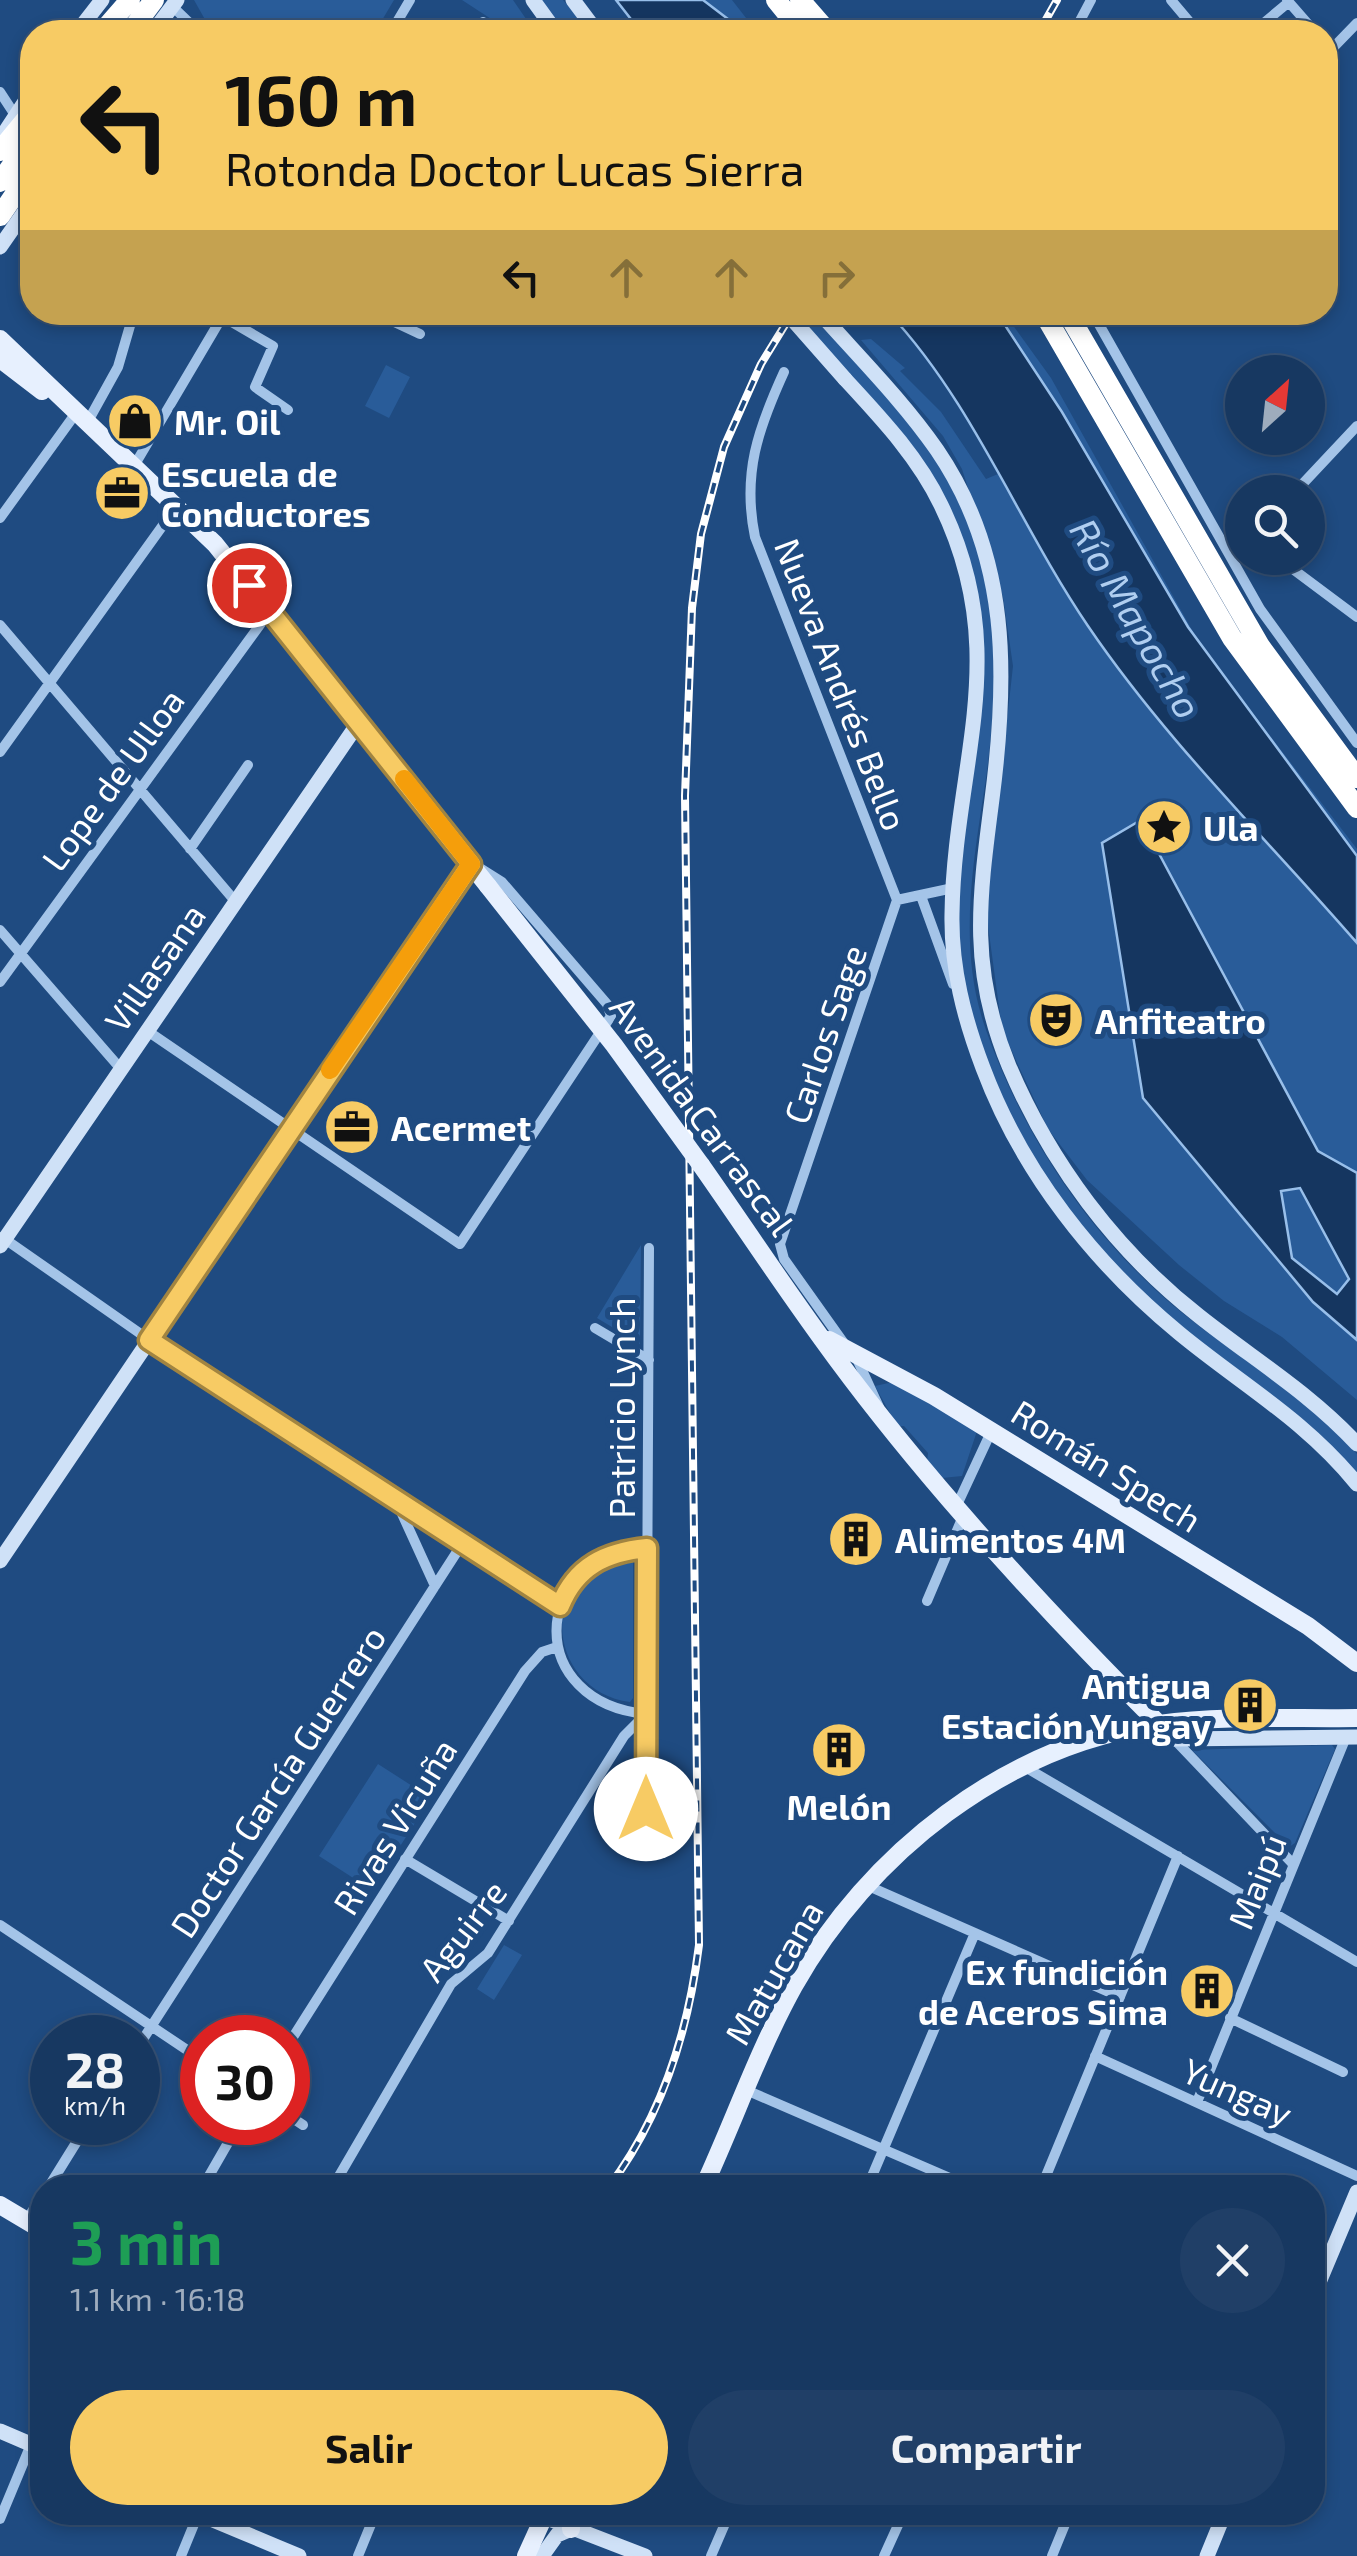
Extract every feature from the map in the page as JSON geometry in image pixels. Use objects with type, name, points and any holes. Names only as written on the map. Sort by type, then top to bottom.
[{"type":"highway","points":[[116,20],[132,0]]},
{"type":"highway","points":[[776,0],[792,20]]},
{"type":"highway","points":[[800,0],[818,20]]},
{"type":"highway","points":[[149,20],[166,2]]},
{"type":"highway","points":[[0,150],[20,120]]},
{"type":"highway","points":[[0,182],[20,154]]},
{"type":"highway","points":[[0,216],[20,187]]},
{"type":"highway","points":[[1051,325],[1232,638],[1357,808]]},
{"type":"highway","points":[[1075,325],[1260,646],[1357,778]]},
{"type":"main road","points":[[86,20],[102,0]]},
{"type":"main road","points":[[0,140],[20,118]]},
{"type":"main road","points":[[0,246],[20,217]]},
{"type":"main road","points":[[797,325],[902,443],[932,487],[956,540],[978,646],[977,722],[954,888],[953,952],[963,1010],[984,1070],[1014,1134],[1077,1230],[1148,1306],[1306,1428],[1357,1484]]},
{"type":"main road","points":[[831,325],[922,430],[950,471],[976,525],[996,595],[1003,638],[1002,718],[978,942],[986,1000],[1014,1077],[1056,1157],[1123,1246],[1181,1302],[1312,1400],[1357,1444]]},
{"type":"main road","name":"Avenida Carrascal","points":[[0,339],[177,506],[270,610],[646,1086],[818,1331],[859,1371],[882,1416],[961,1509],[1174,1739]]},
{"type":"main road","name":"Avenida Carrascal","points":[[0,359],[76,413]]},
{"type":"main road","name":"Villasana","points":[[1,1240],[358,722]]},
{"type":"main road","points":[[0,1560],[471,864]]},
{"type":"main road","name":"Román Spech","points":[[859,1371],[886,1371],[991,1432],[1308,1626],[1357,1663]]},
{"type":"main road","name":"Matucana","points":[[708,2175],[794,1986],[866,1885],[962,1802],[1025,1767],[1116,1733],[1159,1724],[1357,1718]]},
{"type":"main road","points":[[1174,1739],[1351,1737]]},
{"type":"main road","points":[[1325,2269],[1357,2192]]},
{"type":"main road","points":[[0,2205],[30,2223]]},
{"type":"main road","points":[[0,2431],[30,2443]]},
{"type":"main road","points":[[225,2525],[299,2556]]},
{"type":"main road","points":[[526,2556],[538,2525]]},
{"type":"main road","points":[[542,2556],[567,2525]]},
{"type":"main road","points":[[579,2525],[645,2556]]},
{"type":"main road","points":[[1207,2556],[1220,2525]]},
{"type":"street","points":[[1171,0],[1188,20]]},
{"type":"street","points":[[1267,20],[1288,1],[1305,20]]},
{"type":"street","points":[[166,2],[186,20]]},
{"type":"street","points":[[1338,40],[1357,23]]},
{"type":"street","points":[[0,92],[20,110]]},
{"type":"street","points":[[0,518],[76,413],[118,367],[130,325]]},
{"type":"street","points":[[134,466],[217,325]]},
{"type":"street","points":[[241,325],[274,346],[255,387],[288,410]]},
{"type":"street","points":[[401,325],[420,334]]},
{"type":"street","points":[[1099,325],[1260,609],[1357,743]]},
{"type":"street","name":"Nueva Andrés Bello","points":[[784,372],[751,456],[749,490],[755,537],[897,900]]},
{"type":"street","points":[[1311,475],[1357,426]]},
{"type":"street","points":[[0,752],[177,506]]},
{"type":"street","points":[[1301,575],[1357,617]]},
{"type":"street","name":"Lope de Ulloa","points":[[0,982],[270,610]]},
{"type":"street","points":[[0,625],[235,901]]},
{"type":"street","points":[[190,849],[248,765]]},
{"type":"street","points":[[146,1030],[460,1244],[611,1016],[606,1004],[502,882],[471,864]]},
{"type":"street","points":[[897,900],[954,888]]},
{"type":"street","points":[[921,896],[963,1010]]},
{"type":"street","name":"Carlos Sage","points":[[859,1371],[784,1260],[780,1244],[897,900]]},
{"type":"street","points":[[0,930],[120,1068]]},
{"type":"street","points":[[1,1240],[560,1606]]},
{"type":"street","name":"Patricio Lynch","points":[[646,1809],[649,1248]]},
{"type":"street","points":[[594,1328],[648,1360]]},
{"type":"street","points":[[926,1601],[991,1432]]},
{"type":"street","points":[[396,1502],[435,1586]]},
{"type":"street","name":"Doctor García Guerrero","points":[[159,2015],[462,1544]]},
{"type":"street","points":[[646,1714],[611,1708],[588,1696],[570,1677],[557,1647],[560,1606],[568,1588],[589,1566],[613,1554],[647,1548]]},
{"type":"street","name":"Rivas Vicuña","points":[[307,2015],[531,1662],[557,1647]]},
{"type":"street","name":"Aguirre","points":[[340,2175],[452,1984],[488,1953],[624,1736],[646,1714]]},
{"type":"street","name":"Maipú","points":[[1197,2102],[1292,1864],[1351,1737]]},
{"type":"street","name":"Avenida Carrascal","points":[[1174,1739],[1292,1864]]},
{"type":"street","points":[[1025,1767],[1357,1962]]},
{"type":"street","points":[[1045,2175],[1178,1856]]},
{"type":"street","points":[[405,1860],[509,1921]]},
{"type":"street","points":[[866,1885],[1120,1996]]},
{"type":"street","points":[[0,1925],[133,2015]]},
{"type":"street","points":[[872,2175],[975,1933]]},
{"type":"street","points":[[1230,2018],[1343,2072]]},
{"type":"street","name":"Yungay","points":[[1095,2056],[1357,2176]]},
{"type":"street","points":[[746,2090],[943,2175]]},
{"type":"street","points":[[56,2175],[75,2145]]},
{"type":"street","points":[[209,2175],[227,2145]]},
{"type":"street","points":[[0,2520],[30,2460]]},
{"type":"street","points":[[181,2556],[193,2525]]},
{"type":"street","points":[[358,2556],[371,2525]]},
{"type":"street","points":[[712,2556],[725,2525]]},
{"type":"street","points":[[884,2556],[898,2525]]},
{"type":"street","points":[[1052,2556],[1065,2525]]},
{"type":"shaded area","points":[[194,0],[394,0],[382,20],[205,20]]},
{"type":"shaded area","points":[[462,0],[513,0],[527,20],[493,20]]},
{"type":"shaded area","points":[[540,0],[563,0],[580,20],[556,20]]},
{"type":"shaded area","points":[[625,0],[732,0],[748,20],[640,20]]},
{"type":"shaded area","points":[[802,325],[823,325],[908,417],[957,495],[985,579],[994,665],[993,709],[972,885],[970,944],[972,973],[986,1030],[1020,1109],[1064,1184],[1118,1252],[1181,1312],[1295,1396],[1338,1433],[1357,1454],[1357,1477],[1130,1285],[1036,1169],[1004,1108],[964,1007],[956,892],[983,680],[947,502]]},
{"type":"shaded area","points":[[906,325],[1013,325],[1051,378],[1201,646],[1357,849],[1357,1400],[1282,1337],[1224,1301],[1179,1265],[1087,1180],[1048,1129],[1002,1029],[986,911],[1013,666],[1003,597],[962,469],[943,436],[861,340],[871,339],[905,368],[900,371],[941,412],[986,479],[998,474],[1069,598],[1142,700],[985,440]]},
{"type":"shaded area","points":[[386,365],[410,377],[389,418],[365,406]]},
{"type":"shaded area","points":[[641,1245],[640,1344],[597,1318]]},
{"type":"shaded area","points":[[893,1382],[977,1431],[962,1476],[942,1478],[927,1462],[928,1453],[904,1426],[897,1426],[875,1386]]},
{"type":"shaded area","points":[[633,1557],[630,1702],[605,1695],[586,1682],[572,1664],[564,1643],[562,1620],[568,1599],[581,1579],[602,1563]]},
{"type":"shaded area","points":[[1332,1745],[1335,1749],[1295,1843],[1289,1847],[1192,1750]]},
{"type":"shaded area","points":[[378,1764],[431,1798],[372,1890],[319,1856]]},
{"type":"shaded area","points":[[504,1945],[522,1955],[494,2000],[477,1989]]},
{"type":"water","points":[[616,0],[703,0],[729,20],[632,20]]},
{"type":"water","name":"Río Mapocho","points":[[899,325],[1005,325],[1062,412],[1188,627],[1357,856],[1357,943],[1183,749],[1118,668],[1063,587],[971,425]]},
{"type":"water","points":[[1141,820],[1318,1151],[1357,1173],[1357,1340],[1313,1302],[1143,1098],[1102,843]],"holes":[[[1300,1188],[1349,1279],[1337,1294],[1292,1258],[1281,1191]]]},
{"type":"railway","points":[[1046,20],[1057,0]]},
{"type":"railway","points":[[617,2175],[643,2132],[670,2073],[688,2010],[699,1945],[685,796],[692,608],[701,534],[724,447],[761,364],[785,325]]},
{"type":"slow traffic","points":[[330,1070],[471,864],[404,779]]},
{"type":"place","name":"Mr. Oil","points":[[135,421]]},
{"type":"place","name":"Escuela de Conductores","points":[[122,493]]},
{"type":"place","name":"Ula","points":[[1164,827]]},
{"type":"place","name":"Anfiteatro","points":[[1056,1020]]},
{"type":"place","name":"Acermet","points":[[352,1127]]},
{"type":"place","name":"Alimentos 4M","points":[[856,1539]]},
{"type":"place","name":"Antigua Estación Yungay","points":[[1250,1705]]},
{"type":"place","name":"Melón","points":[[839,1750]]},
{"type":"place","name":"Ex fundición de Aceros Sima","points":[[1207,1991]]},
{"type":"route","points":[[249,585],[471,864],[149,1340],[560,1606],[574,1580],[598,1560],[647,1548],[646,1809]]}]
